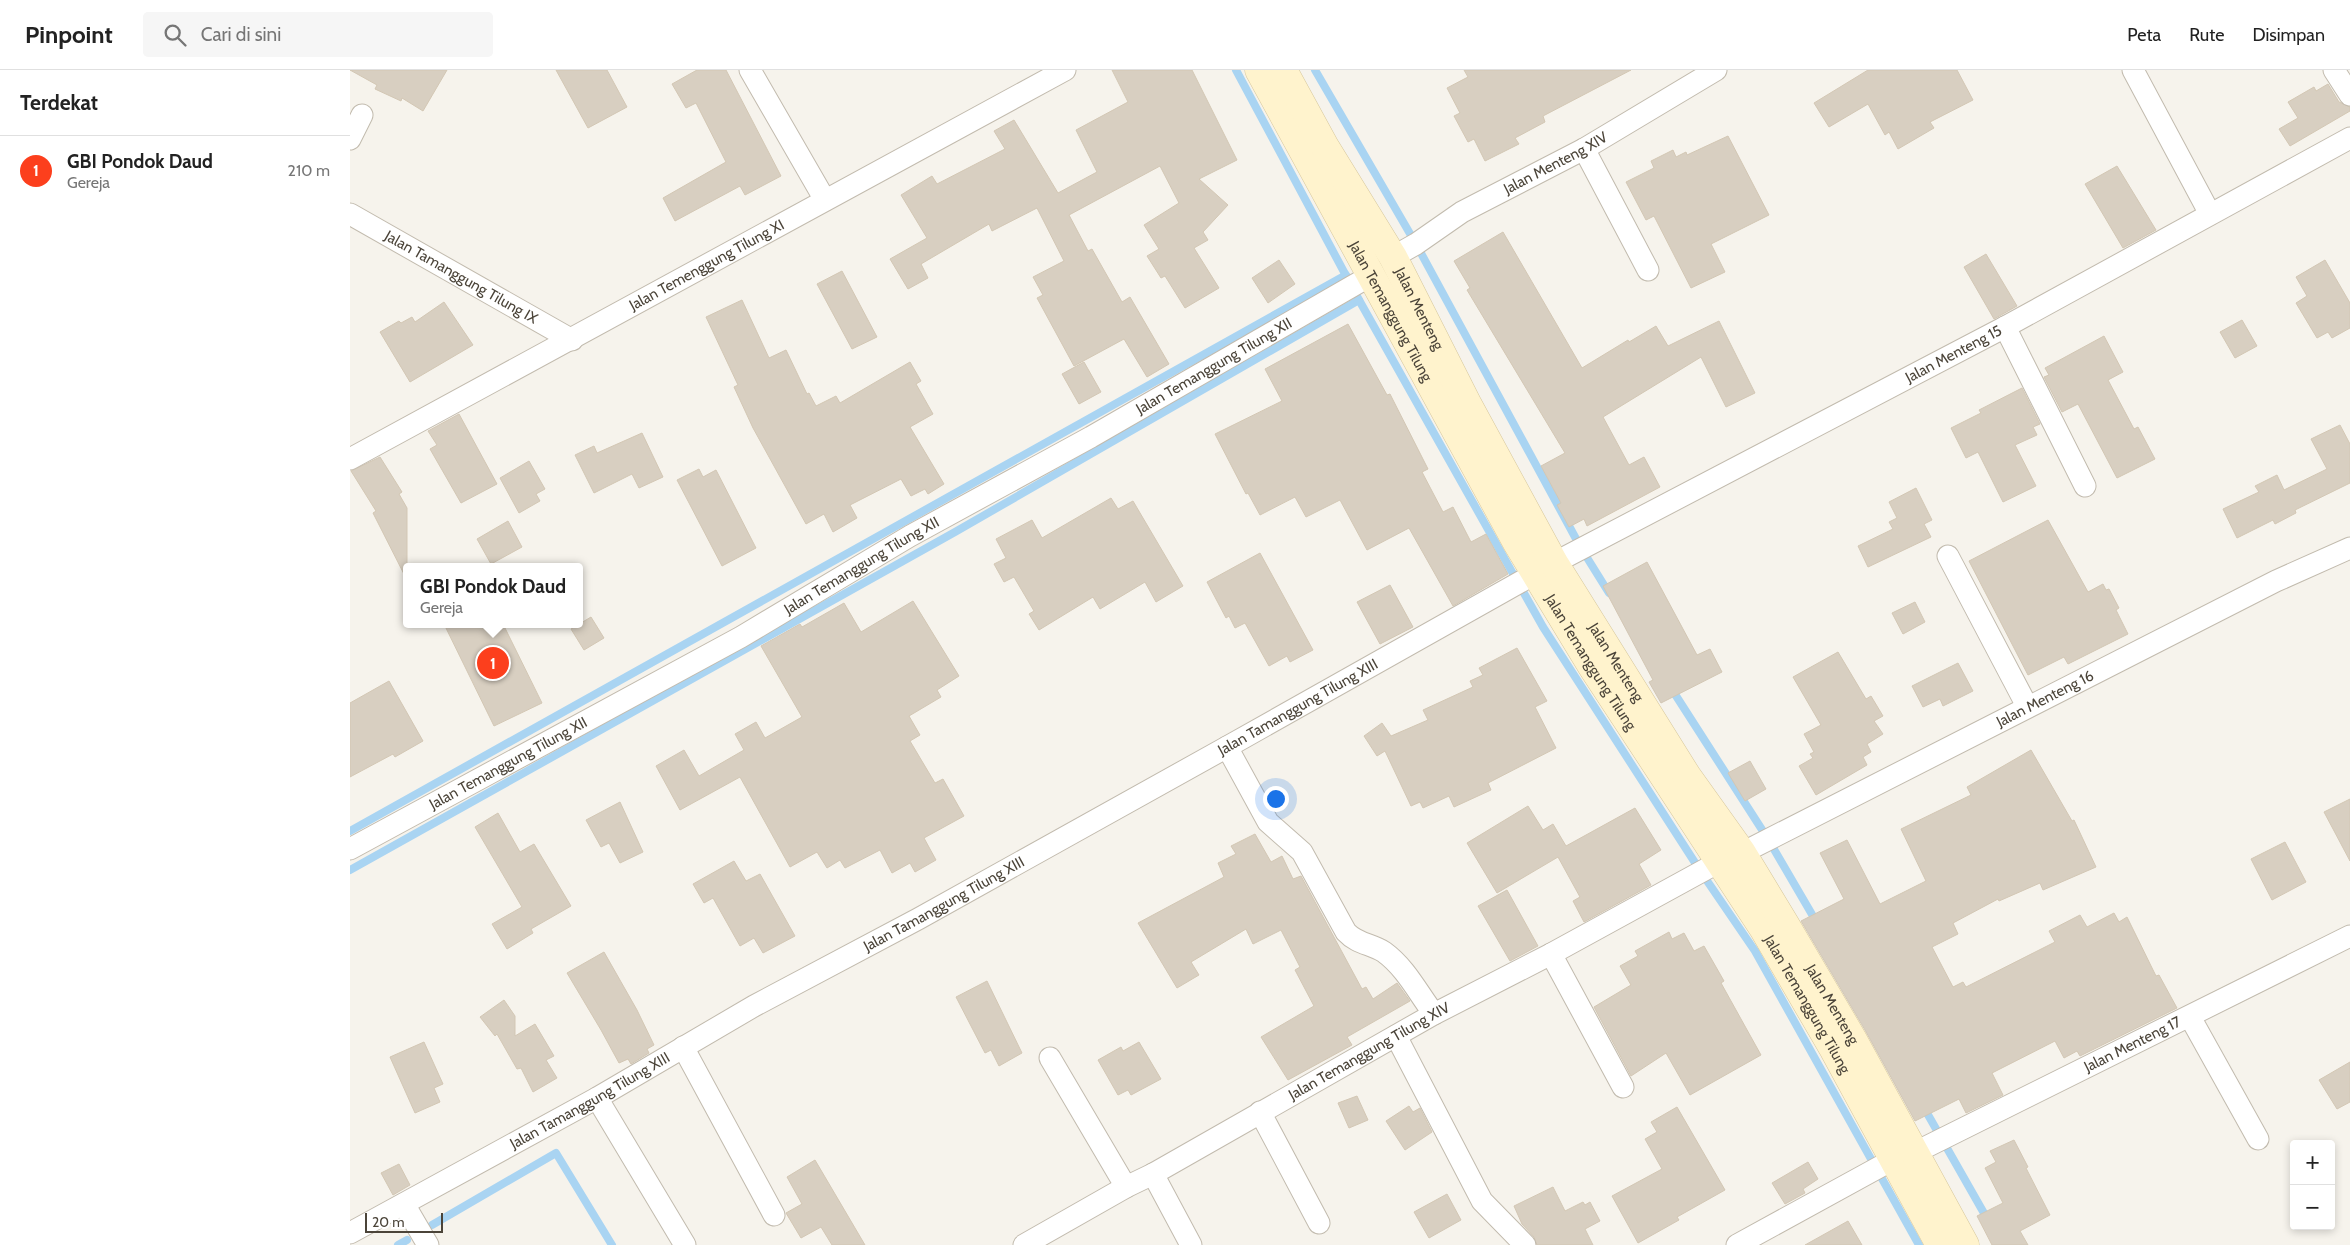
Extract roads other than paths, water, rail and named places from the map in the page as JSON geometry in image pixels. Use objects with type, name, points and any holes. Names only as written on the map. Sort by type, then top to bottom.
[{"type":"street","points":[[750,70],[825,200]]},
{"type":"street","name":"Jalan Temenggung Tilung XI","points":[[350,460],[1064,70]]},
{"type":"street","name":"Jalan Temanggung Tilung","points":[[1258,70],[1517,543],[1545,568],[1591,665],[1730,858],[1763,928],[1904,1156],[1940,1245]]},
{"type":"street","name":"Jalan Menteng","points":[[1283,70],[1324,145],[1394,257],[1468,405],[1545,568]]},
{"type":"street","name":"Jalan Menteng XIV","points":[[1394,257],[1462,212],[1584,149],[1716,70]]},
{"type":"street","points":[[2133,70],[2210,214]]},
{"type":"street","points":[[2334,70],[2350,95]]},
{"type":"street","points":[[350,139],[362,115]]},
{"type":"street","name":"Jalan Menteng 15","points":[[1545,568],[2005,327],[2350,138]]},
{"type":"street","points":[[1584,149],[1648,270]]},
{"type":"street","name":"Jalan Tamanggung Tilung IX","points":[[350,214],[572,340]]},
{"type":"street","name":"Jalan Temanggung Tilung XII","points":[[350,849],[741,637],[910,536],[1091,437],[1370,276]]},
{"type":"street","points":[[2005,327],[2085,486]]},
{"type":"street","name":"Jalan Menteng 16","points":[[1730,858],[2276,581],[2350,548]]},
{"type":"street","points":[[1948,556],[2027,706]]},
{"type":"street","name":"Jalan Tamanggung Tilung XIII","points":[[350,1233],[597,1098],[754,1006],[918,919],[1545,568]]},
{"type":"street","points":[[1227,747],[1268,822],[1302,852],[1346,932],[1358,941],[1380,949],[1392,959],[1407,975],[1434,1014]]},
{"type":"street","name":"Jalan Temanggung Tilung XIV","points":[[1024,1245],[1434,1014],[1730,858]]},
{"type":"street","name":"Jalan Menteng 17","points":[[1737,1245],[1904,1156],[2190,1017],[2350,936]]},
{"type":"street","points":[[1551,954],[1623,1087]]},
{"type":"street","points":[[2190,1017],[2258,1139]]},
{"type":"street","points":[[1396,1036],[1482,1201],[1525,1245]]},
{"type":"street","points":[[683,1047],[774,1215]]},
{"type":"street","points":[[1050,1058],[1126,1188]]},
{"type":"street","points":[[597,1098],[685,1245]]},
{"type":"street","points":[[1260,1112],[1319,1223]]},
{"type":"street","points":[[1904,1156],[1964,1245]]},
{"type":"street","points":[[1153,1174],[1191,1245]]},
{"type":"street","points":[[404,1204],[428,1245]]},
{"type":"waterway","points":[[1236,70],[1359,300],[1543,627],[1701,872],[1755,951],[1919,1245]]},
{"type":"waterway","points":[[1315,70],[1416,244],[1581,548],[1609,593]]},
{"type":"waterway","points":[[350,831],[1346,275]]},
{"type":"waterway","points":[[350,870],[955,532],[1359,300]]},
{"type":"waterway","points":[[1671,688],[1768,839],[1817,923]]},
{"type":"waterway","points":[[1923,1106],[1989,1222]]},
{"type":"waterway","points":[[432,1225],[556,1153],[612,1245]]},
{"type":"waterway","points":[[398,1245],[407,1240]]},
{"type":"place","name":"GBI Pondok Daud","points":[[493,663]]}]
